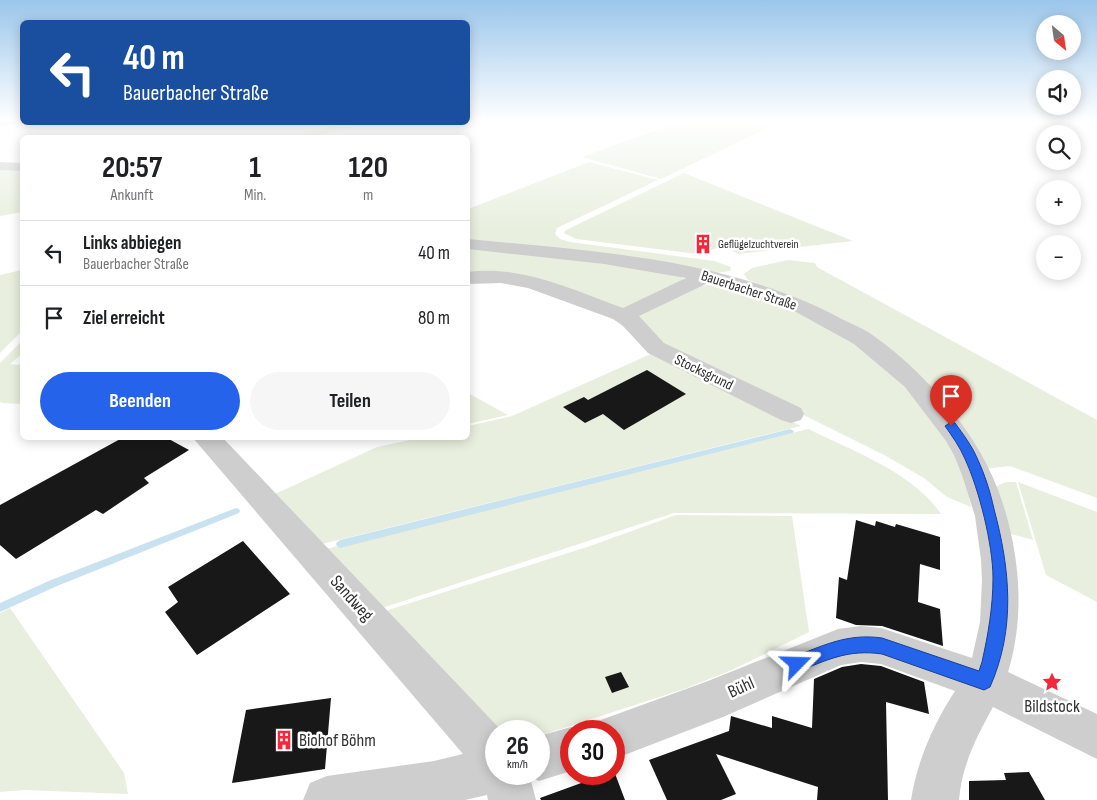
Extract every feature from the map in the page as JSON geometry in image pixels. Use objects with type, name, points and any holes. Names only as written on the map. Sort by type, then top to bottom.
[{"type":"street","points":[[0,166],[20,167]]},
{"type":"street","name":"Bauerbacher Straße","points":[[470,244],[631,262],[708,276],[752,288],[818,314],[846,330],[894,362],[922,388],[941,410],[970,457],[979,478],[997,547],[1001,576],[1000,605],[991,662],[984,681],[954,736],[936,785],[934,800]]},
{"type":"street","name":"Stocksgrund","points":[[470,278],[497,276],[525,281],[626,317],[647,341],[656,348],[791,414]]},
{"type":"street","points":[[626,317],[634,309],[708,276]]},
{"type":"street","name":"Sandweg","points":[[209,440],[485,746]]},
{"type":"street","name":"Bühl","points":[[625,733],[708,702],[838,647],[848,645],[882,646],[984,681],[1097,737]]},
{"type":"street","points":[[327,800],[434,784],[485,772]]},
{"type":"street","points":[[509,785],[512,800]]},
{"type":"green space","points":[[583,157],[706,157],[661,179]]},
{"type":"green space","points":[[589,162],[658,180],[557,228],[555,234],[560,239],[570,242],[714,261],[731,267],[730,271],[717,273],[470,241],[470,208]]},
{"type":"green space","points":[[0,168],[20,169],[20,212],[0,216]]},
{"type":"green space","points":[[684,173],[853,241],[738,254],[724,246],[698,254],[576,239],[564,233],[566,230]]},
{"type":"green space","points":[[470,248],[564,258],[679,275],[685,282],[627,310],[484,273],[470,275]]},
{"type":"green space","points":[[788,260],[815,263],[817,267],[1097,420],[1097,498],[1010,466],[984,469],[841,319],[784,293],[748,280],[744,274],[752,268]]},
{"type":"green space","points":[[20,270],[20,333],[0,353],[0,275]]},
{"type":"green space","points":[[718,283],[772,299],[851,338],[931,409],[965,475],[971,507],[947,497],[924,478],[886,456],[653,340],[638,317],[640,314],[696,287]]},
{"type":"green space","points":[[20,343],[20,356],[10,364],[20,364],[20,404],[0,402],[0,363]]},
{"type":"green space","points":[[653,353],[801,426],[322,544],[275,494],[377,447],[410,440],[470,440],[470,426],[512,416]]},
{"type":"green space","points":[[470,394],[508,415],[470,424]]},
{"type":"green space","points":[[808,429],[862,454],[898,475],[915,486],[941,514],[674,513],[382,608],[326,549]]},
{"type":"green space","points":[[1006,482],[1016,482],[1033,540],[1000,531],[994,489]]},
{"type":"green space","points":[[1018,482],[1097,512],[1097,602],[1046,575]]},
{"type":"green space","points":[[676,515],[792,516],[809,632],[734,669],[684,689],[588,720],[560,720],[560,729],[550,732],[550,720],[488,720],[385,611],[590,546]]},
{"type":"green space","points":[[10,608],[124,773],[128,794],[24,790],[0,792],[0,613]]},
{"type":"building","points":[[647,370],[686,394],[624,430],[603,414],[585,423],[563,407],[584,397],[588,400]]},
{"type":"building","points":[[118,440],[171,440],[189,450],[144,478],[149,483],[103,514],[96,510],[16,559],[0,545],[0,505]]},
{"type":"building","points":[[856,520],[875,526],[876,521],[895,527],[896,524],[940,537],[940,570],[920,564],[918,602],[940,609],[943,646],[882,626],[856,625],[836,618],[839,577],[847,580]]},
{"type":"building","points":[[243,541],[290,594],[197,655],[165,612],[178,602],[168,587]]},
{"type":"building","points":[[861,664],[881,666],[924,682],[929,714],[886,702],[888,800],[817,800],[818,787],[716,754],[736,794],[721,800],[667,800],[649,760],[729,731],[731,716],[772,728],[772,716],[812,728],[814,679],[842,667]]},
{"type":"building","points":[[621,672],[629,687],[612,693],[605,677]]},
{"type":"building","name":"Biohof Böhm","points":[[331,698],[325,769],[232,783],[246,710]]},
{"type":"building","points":[[1029,772],[1045,800],[969,800],[969,781],[1006,780],[1004,773]]},
{"type":"building","points":[[576,785],[619,785],[625,800],[541,800],[540,798]]},
{"type":"waterway","points":[[340,544],[790,431]]},
{"type":"waterway","points":[[0,608],[54,583],[236,511]]},
{"type":"place","name":"Geflügelzuchtverein","points":[[703,244]]},
{"type":"place","name":"Bildstock","points":[[1052,682]]},
{"type":"place","name":"Biohof Böhm","points":[[284,740]]},
{"type":"route","points":[[797,664],[838,647],[861,644],[882,646],[984,681],[991,662],[996,636],[1001,576],[996,541],[979,478],[970,457],[951,426]]}]
